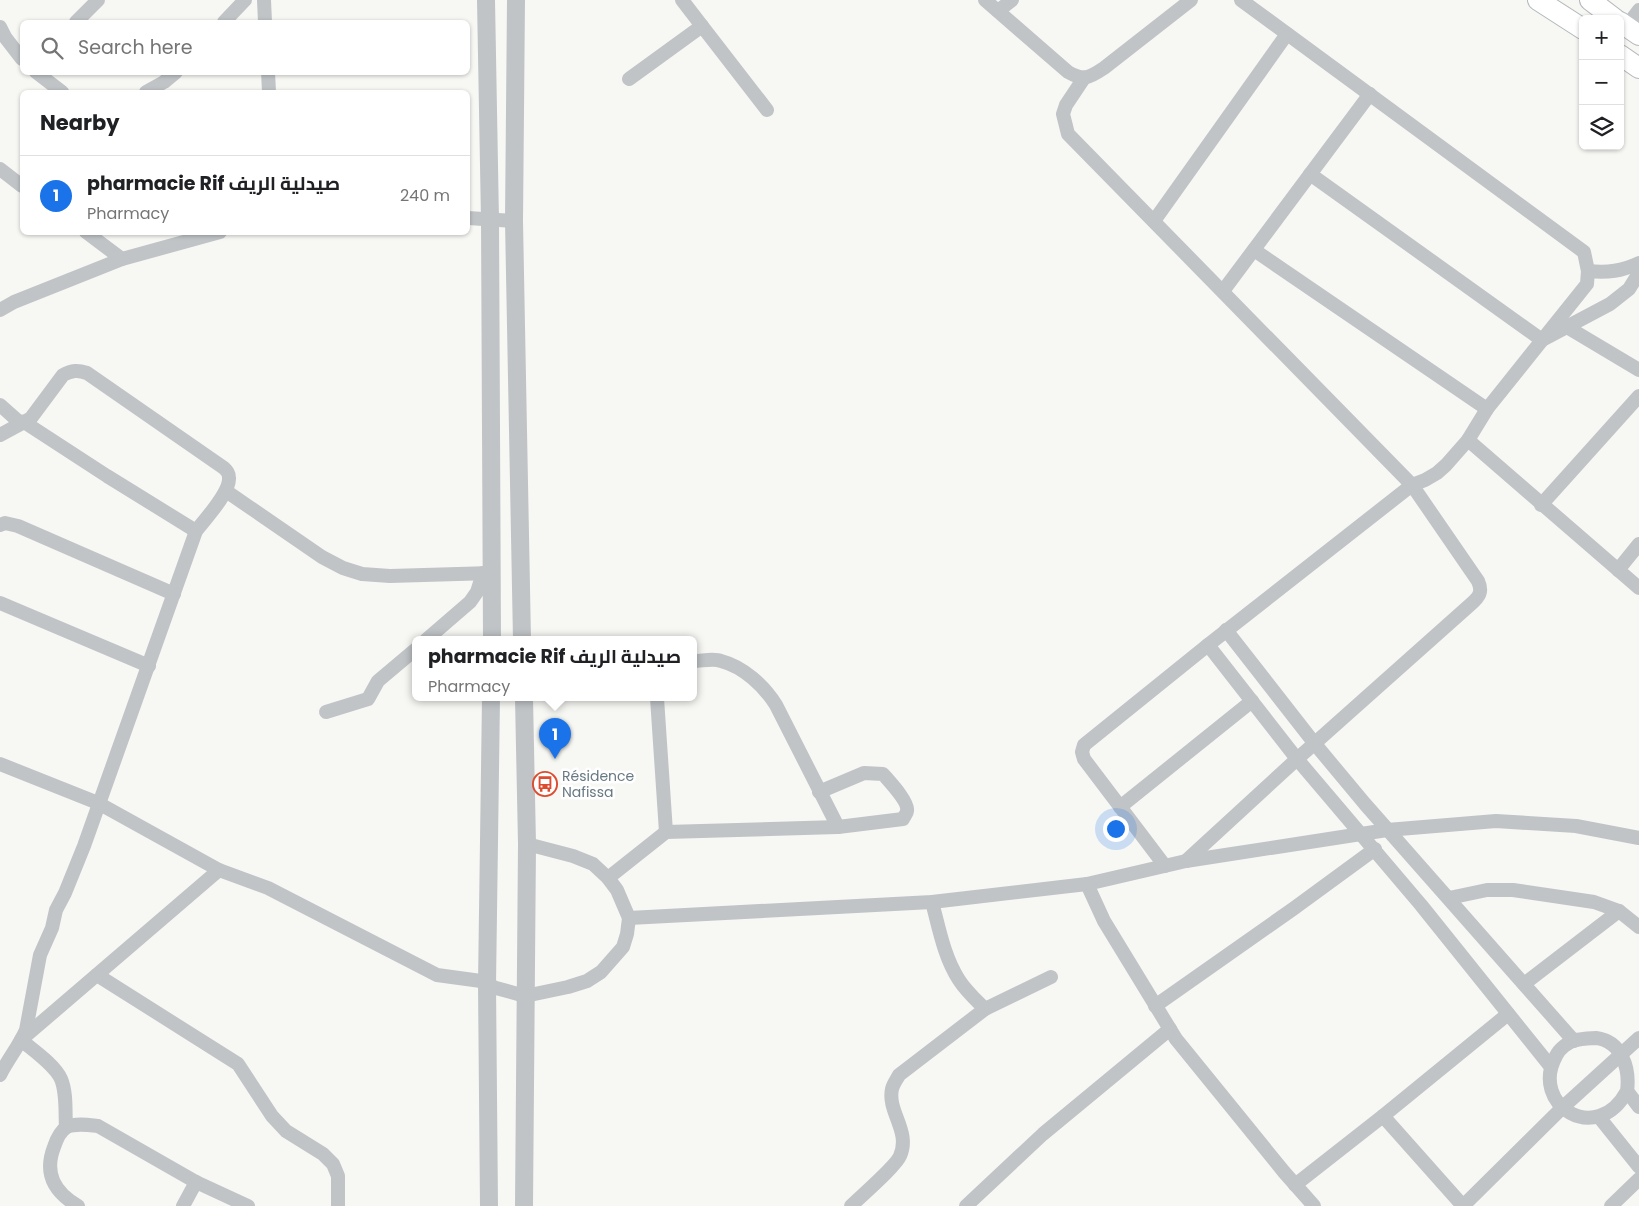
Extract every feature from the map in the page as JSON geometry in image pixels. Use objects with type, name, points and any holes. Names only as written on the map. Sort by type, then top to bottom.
[{"type":"main road","points":[[1538,0],[1579,26]]},
{"type":"main road","points":[[1590,0],[1625,26]]},
{"type":"main road","points":[[1624,58],[1639,68]]},
{"type":"street","points":[[78,20],[98,0]]},
{"type":"street","points":[[226,20],[245,0]]},
{"type":"street","points":[[264,0],[265,20]]},
{"type":"street","points":[[486,0],[490,220],[488,573],[492,636]]},
{"type":"street","points":[[516,0],[514,221],[522,636]]},
{"type":"street","points":[[682,0],[767,110]]},
{"type":"street","points":[[985,0],[1068,72],[1076,77],[1084,78],[1092,76],[1104,68],[1191,0]]},
{"type":"street","points":[[998,11],[1012,0]]},
{"type":"street","points":[[1166,866],[1084,759],[1082,752],[1084,745],[1226,630],[1412,485],[1437,473],[1446,465],[1468,440],[1487,409],[1587,284],[1588,271],[1584,252],[1242,0]]},
{"type":"street","points":[[1625,26],[1639,10]]},
{"type":"street","points":[[629,78],[702,26]]},
{"type":"street","points":[[0,27],[20,56]]},
{"type":"street","points":[[1154,221],[1287,34]]},
{"type":"street","points":[[40,75],[59,90]]},
{"type":"street","points":[[150,90],[172,75]]},
{"type":"street","points":[[268,75],[269,90]]},
{"type":"street","points":[[1084,78],[1066,105],[1063,114],[1068,134],[1412,485],[1478,581],[1481,591],[1480,595],[1471,604],[1186,861]]},
{"type":"street","points":[[1223,292],[1370,94]]},
{"type":"street","points":[[489,158],[514,158]]},
{"type":"street","points":[[0,169],[20,180]]},
{"type":"street","points":[[1310,174],[1542,340]]},
{"type":"street","points":[[470,218],[514,221]]},
{"type":"street","points":[[90,235],[122,259]]},
{"type":"street","points":[[0,310],[14,302],[122,259],[209,235]]},
{"type":"street","points":[[1254,250],[1487,409]]},
{"type":"street","points":[[1588,271],[1613,272],[1624,270],[1639,263]]},
{"type":"street","points":[[1542,340],[1610,304],[1629,289],[1639,273]]},
{"type":"street","points":[[1567,328],[1639,370]]},
{"type":"street","points":[[0,435],[31,418],[63,375],[70,371],[79,370],[87,373],[224,468],[229,474],[230,480],[226,491],[196,531],[84,846],[56,910],[52,928],[40,955],[30,1012],[22,1040]]},
{"type":"street","points":[[1541,505],[1639,396]]},
{"type":"street","points":[[0,405],[18,421],[24,422],[196,531]]},
{"type":"street","points":[[1468,440],[1639,588]]},
{"type":"street","points":[[226,491],[322,557],[343,568],[362,574],[390,576],[488,573]]},
{"type":"street","points":[[0,525],[5,523],[18,526],[174,594]]},
{"type":"street","points":[[1618,570],[1639,544]]},
{"type":"street","points":[[431,636],[470,602],[488,573]]},
{"type":"street","points":[[0,603],[149,666]]},
{"type":"street","points":[[1226,630],[1315,744],[1387,830],[1574,1041]]},
{"type":"street","points":[[1208,645],[1297,759],[1360,834],[1375,849],[1550,1067]]},
{"type":"street","points":[[326,712],[368,699],[378,681],[412,651]]},
{"type":"street","points":[[697,661],[720,660],[735,667],[767,690],[838,827]]},
{"type":"street","points":[[489,1206],[487,984],[491,701]]},
{"type":"street","points":[[524,701],[527,844],[524,1206]]},
{"type":"street","points":[[657,701],[666,832]]},
{"type":"street","points":[[1120,807],[1252,701]]},
{"type":"street","points":[[0,764],[98,803],[220,870],[268,888],[437,975],[463,977],[525,996],[568,987],[587,981],[601,972],[623,947],[629,918],[617,890],[608,878],[593,864],[573,856],[527,844]]},
{"type":"street","points":[[608,878],[666,832],[838,827],[903,819],[907,811],[906,805],[883,774],[864,773],[819,792]]},
{"type":"street","points":[[629,918],[932,902],[1087,884],[1186,861],[1387,830],[1496,821],[1576,826],[1639,838]]},
{"type":"street","points":[[1155,1006],[1375,849]]},
{"type":"street","points":[[0,1074],[8,1058],[22,1040],[220,870]]},
{"type":"street","points":[[1087,884],[1104,921],[1176,1039],[1314,1206]]},
{"type":"street","points":[[1449,898],[1487,890],[1513,890],[1594,902],[1619,911],[1639,927]]},
{"type":"street","points":[[932,902],[950,963],[959,981],[985,1009]]},
{"type":"street","points":[[1524,984],[1619,911]]},
{"type":"street","points":[[97,975],[238,1064],[272,1116],[286,1131],[323,1154],[333,1164],[338,1176],[338,1206]]},
{"type":"street","points":[[851,1206],[899,1158],[903,1145],[901,1129],[892,1101],[892,1088],[900,1075],[985,1009],[1051,977]]},
{"type":"street","points":[[1295,1185],[1508,1014]]},
{"type":"street","points":[[966,1206],[1043,1134],[1170,1029]]},
{"type":"street","points":[[1596,1038],[1610,1044],[1621,1053],[1627,1065],[1629,1078],[1627,1091],[1621,1103],[1611,1112],[1599,1117],[1586,1118],[1573,1115],[1562,1108],[1553,1096],[1549,1082],[1550,1067],[1557,1054],[1574,1041],[1596,1038]]},
{"type":"street","points":[[1383,1116],[1463,1206],[1562,1108],[1639,1038]]},
{"type":"street","points":[[22,1040],[57,1072],[61,1078],[66,1127],[57,1138],[49,1160],[49,1169],[53,1183],[71,1202],[78,1206]]},
{"type":"street","points":[[1627,1091],[1639,1107]]},
{"type":"street","points":[[1599,1117],[1639,1166]]},
{"type":"street","points":[[66,1127],[98,1126],[196,1182],[248,1206]]},
{"type":"street","points":[[1611,1206],[1639,1179]]},
{"type":"street","points":[[183,1206],[196,1182]]},
{"type":"place","name":"pharmacie Rif صيدلية الريف","points":[[555,759]]},
{"type":"place","name":"Résidence Nafissa","points":[[545,784]]}]
